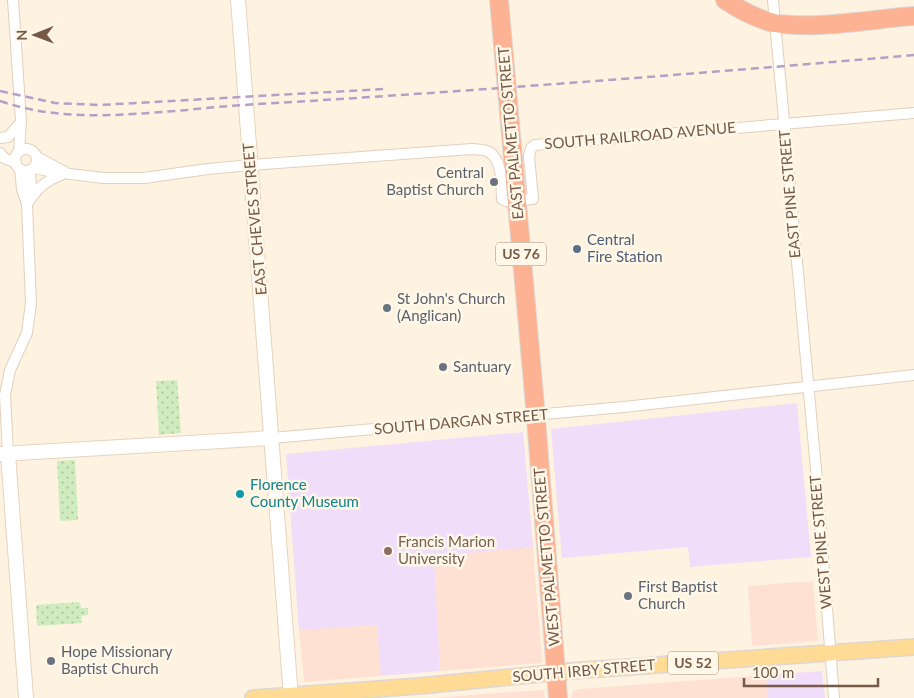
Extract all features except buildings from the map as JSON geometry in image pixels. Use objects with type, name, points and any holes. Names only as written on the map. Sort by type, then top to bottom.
[{"type":"highway","name":"EAST PALMETTO STREET","points":[[499,0],[536,415]]},
{"type":"highway","points":[[725,0],[747,13],[775,23],[820,24],[914,16]]},
{"type":"highway","name":"WEST PALMETTO STREET","points":[[536,415],[558,698]]},
{"type":"main road","name":"EAST CHEVES STREET","points":[[238,0],[291,696]]},
{"type":"main road","name":"SOUTH DARGAN STREET","points":[[4,454],[272,438]]},
{"type":"main road","points":[[4,454],[26,698]]},
{"type":"main road","name":"SOUTH IRBY STREET","points":[[253,698],[419,686],[556,673],[914,647]]},
{"type":"street","points":[[4,454],[2,395],[10,370],[27,333],[31,314],[31,271],[27,204],[30,188],[24,160],[13,0]]},
{"type":"street","name":"EAST PINE STREET","points":[[773,0],[807,387]]},
{"type":"street","name":"SOUTH RAILROAD AVENUE","points":[[517,200],[533,199],[529,156],[531,148],[535,145],[914,113]]},
{"type":"street","points":[[0,138],[8,136],[22,121]]},
{"type":"street","points":[[0,149],[53,172],[104,178],[144,178],[250,165],[485,150],[493,155],[498,164],[503,201],[517,200]]},
{"type":"street","points":[[0,153],[4,158],[37,163],[37,157],[66,173]]},
{"type":"street","points":[[27,204],[43,184],[66,173]]},
{"type":"street","name":"SOUTH DARGAN STREET","points":[[272,438],[536,415],[914,375]]},
{"type":"street","name":"WEST PINE STREET","points":[[807,387],[817,480],[834,698]]},
{"type":"shaded area","points":[[797,403],[811,557],[690,567],[688,547],[562,558],[551,429]]},
{"type":"shaded area","name":"Francis Marion University","points":[[523,432],[533,547],[434,556],[440,671],[381,676],[377,625],[299,630],[286,454]]},
{"type":"shaded area","points":[[533,547],[542,663],[440,671],[434,555]]},
{"type":"shaded area","points":[[813,581],[818,641],[752,646],[748,586]]},
{"type":"shaded area","points":[[377,625],[381,676],[304,682],[299,630]]},
{"type":"shaded area","points":[[822,671],[825,698],[768,698],[766,675]]},
{"type":"shaded area","points":[[766,675],[768,698],[571,698],[573,691],[579,689]]},
{"type":"shaded area","points":[[544,690],[545,698],[434,698],[496,693]]},
{"type":"green space","points":[[177,380],[181,433],[159,435],[156,381]]},
{"type":"green space","points":[[75,460],[78,520],[60,521],[57,461]]},
{"type":"green space","points":[[80,602],[81,608],[88,608],[88,615],[81,616],[82,623],[37,626],[36,605]]},
{"type":"railway","points":[[0,101],[46,112],[116,115],[448,92],[914,55]]},
{"type":"railway","points":[[0,91],[55,103],[100,105],[383,89]]},
{"type":"place","name":"Central Baptist Church","points":[[494,182]]},
{"type":"place","name":"Central Fire Station","points":[[577,249]]},
{"type":"place","name":"St John's Church (Anglican)","points":[[387,308]]},
{"type":"place","name":"Santuary","points":[[443,367]]},
{"type":"place","name":"Florence County Museum","points":[[240,494]]},
{"type":"place","name":"Francis Marion University","points":[[388,551]]},
{"type":"place","name":"First Baptist Church","points":[[628,596]]},
{"type":"place","name":"Hope Missionary Baptist Church","points":[[51,661]]}]
